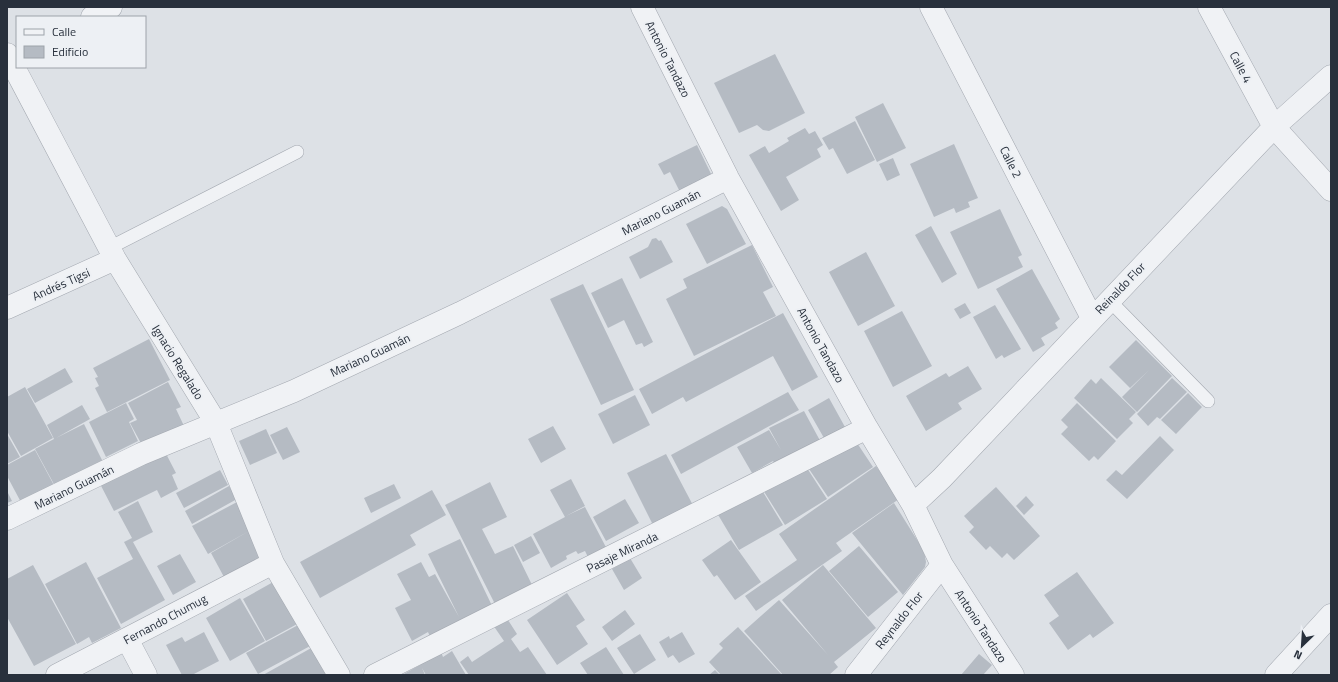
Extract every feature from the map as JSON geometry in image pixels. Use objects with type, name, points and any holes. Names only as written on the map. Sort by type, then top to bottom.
[{"type":"street","points":[[94,16],[111,7]]},
{"type":"street","name":"Antonio Tandazo","points":[[642,7],[728,178],[867,428],[913,505],[942,565],[1013,675]]},
{"type":"street","name":"Calle 2","points":[[931,7],[1092,318]]},
{"type":"street","name":"Calle 4","points":[[1209,7],[1274,127],[1331,190]]},
{"type":"street","name":"Ignacio Regalado","points":[[11,57],[16,67]]},
{"type":"street","name":"Ignacio Regalado","points":[[17,68],[112,254],[216,423],[273,563],[339,675]]},
{"type":"street","name":"Reinaldo Flor","points":[[913,505],[942,478],[1274,127],[1331,76]]},
{"type":"street","name":"Mariano Guamán","points":[[7,519],[141,454],[294,391],[460,313],[728,178]]},
{"type":"street","name":"Andrés Tigsi","points":[[7,308],[112,254]]},
{"type":"street","name":"Pasaje Miranda","points":[[375,675],[867,428]]},
{"type":"street","name":"Fernando Chumug","points":[[57,675],[273,563]]},
{"type":"street","name":"Reynaldo Flor","points":[[856,675],[942,565]]},
{"type":"street","points":[[1276,675],[1331,615]]},
{"type":"street","points":[[127,639],[146,675]]},
{"type":"lane","points":[[112,254],[297,152]]},
{"type":"lane","points":[[1109,300],[1208,401]]},
{"type":"building","points":[[775,54],[805,113],[769,131],[763,130],[757,125],[739,133],[714,83]]},
{"type":"building","points":[[883,103],[906,148],[877,162],[855,117]]},
{"type":"building","points":[[855,121],[875,160],[847,174],[833,148],[829,150],[822,138]]},
{"type":"building","points":[[805,128],[809,134],[815,131],[823,145],[817,149],[821,157],[786,177],[799,200],[781,211],[749,155],[765,146],[769,153],[789,141],[787,138]]},
{"type":"building","points":[[954,144],[978,198],[968,202],[970,207],[956,213],[954,208],[934,217],[910,164]]},
{"type":"building","points":[[697,145],[714,180],[682,196],[670,172],[664,175],[658,164]]},
{"type":"building","points":[[893,158],[900,175],[887,181],[879,164]]},
{"type":"building","points":[[722,206],[727,209],[746,244],[707,264],[686,224]]},
{"type":"building","points":[[1000,209],[1022,255],[1018,257],[1023,267],[978,289],[950,232]]},
{"type":"building","points":[[931,226],[957,274],[942,283],[915,235]]},
{"type":"building","points":[[656,238],[659,241],[661,240],[673,262],[640,279],[629,257],[648,247],[652,239]]},
{"type":"building","points":[[752,245],[773,287],[763,292],[776,316],[694,356],[666,299],[687,288],[683,279]]},
{"type":"building","points":[[866,252],[895,306],[858,326],[829,272]]},
{"type":"building","points":[[1032,269],[1060,319],[1055,323],[1058,328],[1041,338],[1045,345],[1033,352],[996,289]]},
{"type":"building","points":[[622,278],[653,342],[644,347],[642,343],[636,345],[624,320],[608,328],[591,293]]},
{"type":"building","points":[[583,284],[634,390],[601,405],[550,299]]},
{"type":"building","points":[[965,303],[971,313],[960,319],[954,309]]},
{"type":"building","points":[[995,305],[1021,349],[1004,358],[1002,355],[996,359],[973,317]]},
{"type":"building","points":[[902,311],[932,366],[893,387],[864,331]]},
{"type":"building","points":[[783,313],[818,377],[792,391],[773,356],[686,402],[683,397],[652,414],[639,389]]},
{"type":"building","points":[[149,339],[170,380],[107,412],[95,388],[99,386],[95,378],[98,377],[93,368]]},
{"type":"building","points":[[1136,340],[1172,376],[1137,412],[1122,397],[1149,370],[1130,388],[1109,367]]},
{"type":"building","points":[[968,366],[982,389],[958,403],[962,409],[926,431],[906,396],[946,373],[949,377]]},
{"type":"building","points":[[65,368],[73,382],[35,403],[27,389]]},
{"type":"building","points":[[1101,378],[1136,412],[1129,419],[1133,423],[1117,439],[1074,398],[1091,379],[1096,384]]},
{"type":"building","points":[[1172,378],[1187,392],[1160,419],[1157,417],[1148,426],[1137,414]]},
{"type":"building","points":[[168,382],[181,407],[176,409],[184,426],[143,447],[130,423],[137,420],[128,403]]},
{"type":"building","points":[[25,387],[53,438],[21,456],[7,431],[7,397]]},
{"type":"building","points":[[788,392],[799,410],[681,474],[671,455]]},
{"type":"building","points":[[1188,393],[1202,407],[1176,434],[1161,420]]},
{"type":"building","points":[[635,395],[650,425],[613,444],[598,414]]},
{"type":"building","points":[[829,398],[845,427],[824,438],[808,410]]},
{"type":"building","points":[[126,403],[134,419],[129,422],[138,441],[106,457],[89,422]]},
{"type":"building","points":[[1077,403],[1116,441],[1098,460],[1094,456],[1089,461],[1061,434],[1068,427],[1061,420]]},
{"type":"building","points":[[82,405],[90,419],[56,438],[84,424],[104,464],[56,488],[35,449],[54,439],[47,425]]},
{"type":"building","points":[[804,411],[824,448],[775,464],[773,461],[752,473],[737,447],[769,430],[781,450],[769,428]]},
{"type":"building","points":[[553,426],[566,449],[541,463],[528,439]]},
{"type":"building","points":[[287,427],[300,452],[283,460],[270,435]]},
{"type":"building","points":[[266,429],[277,453],[250,465],[239,441]]},
{"type":"building","points":[[7,434],[20,457],[7,464]]},
{"type":"building","points":[[1160,436],[1174,450],[1127,499],[1106,480],[1116,470],[1122,475]]},
{"type":"building","points":[[853,437],[873,467],[828,497],[807,466]]},
{"type":"building","points":[[162,446],[176,473],[172,475],[178,489],[161,498],[157,490],[114,511],[97,478]]},
{"type":"building","points":[[35,450],[56,489],[23,506],[7,476],[7,465]]},
{"type":"building","points":[[666,454],[696,511],[656,531],[627,473]]},
{"type":"building","points":[[805,465],[827,499],[785,525],[763,490]]},
{"type":"building","points":[[876,466],[899,499],[836,543],[842,551],[756,611],[745,596],[797,560],[779,534]]},
{"type":"building","points":[[220,470],[228,485],[184,508],[176,493]]},
{"type":"building","points":[[571,479],[585,506],[566,516],[585,507],[609,553],[591,563],[585,551],[578,554],[576,551],[566,556],[567,559],[551,568],[533,534],[565,517],[550,490]]},
{"type":"building","points":[[490,482],[507,517],[482,529],[495,554],[513,546],[535,591],[498,610],[445,505]]},
{"type":"building","points":[[394,484],[401,498],[371,513],[364,498]]},
{"type":"building","points":[[229,486],[237,499],[192,524],[185,511]]},
{"type":"building","points":[[760,487],[783,525],[739,550],[717,513]]},
{"type":"building","points":[[996,487],[1040,536],[1014,560],[1007,553],[1002,558],[990,546],[986,550],[969,532],[974,527],[964,516]]},
{"type":"building","points":[[432,490],[446,515],[410,535],[416,545],[320,598],[300,562]]},
{"type":"building","points":[[7,491],[12,501],[7,503]]},
{"type":"building","points":[[1026,496],[1034,505],[1024,515],[1016,506]]},
{"type":"building","points":[[625,499],[639,523],[606,541],[593,517]]},
{"type":"building","points":[[138,501],[153,532],[133,542],[165,600],[121,624],[97,578],[133,559],[124,542],[132,538],[118,512]]},
{"type":"building","points":[[237,502],[262,559],[224,577],[211,553],[249,531],[208,554],[192,526]]},
{"type":"building","points":[[894,503],[924,551],[926,562],[925,567],[903,595],[852,533]]},
{"type":"building","points":[[531,536],[540,553],[523,562],[514,545]]},
{"type":"building","points":[[460,539],[495,612],[431,639],[428,632],[412,641],[395,608],[411,600],[397,574],[421,562],[429,577],[435,574],[459,617],[428,554]]},
{"type":"building","points":[[731,540],[761,582],[735,600],[717,575],[714,577],[702,560]]},
{"type":"building","points":[[859,546],[898,592],[868,617],[829,571]]},
{"type":"building","points":[[180,554],[196,582],[173,595],[157,566]]},
{"type":"building","points":[[630,558],[642,578],[624,590],[612,569]]},
{"type":"building","points":[[86,562],[121,628],[92,643],[89,637],[77,644],[45,584]]},
{"type":"building","points":[[33,565],[76,644],[34,666],[7,617],[7,579]]},
{"type":"building","points":[[823,565],[876,628],[834,662],[838,667],[829,675],[783,675],[744,631],[779,600],[828,655],[782,600]]},
{"type":"building","points":[[1077,572],[1114,623],[1093,638],[1090,634],[1068,650],[1049,623],[1059,616],[1044,595]]},
{"type":"building","points":[[275,581],[299,623],[266,641],[243,599]]},
{"type":"building","points":[[567,593],[585,620],[576,626],[588,644],[557,665],[527,620]]},
{"type":"building","points":[[240,598],[265,641],[230,661],[206,618]]},
{"type":"building","points":[[625,610],[635,624],[612,641],[602,627]]},
{"type":"building","points":[[506,617],[517,634],[511,639],[520,652],[528,647],[547,675],[469,675],[460,662],[468,656],[472,662],[504,641],[493,625]]},
{"type":"building","points":[[300,624],[312,645],[258,674],[246,653]]},
{"type":"building","points":[[738,627],[782,675],[721,675],[709,662],[723,648],[719,644]]},
{"type":"building","points":[[204,632],[219,661],[192,675],[182,675],[166,645],[182,637],[185,642]]},
{"type":"building","points":[[682,632],[695,654],[679,663],[673,655],[668,658],[659,642],[669,636],[670,639]]},
{"type":"building","points":[[640,634],[656,660],[634,674],[617,648]]},
{"type":"building","points":[[313,647],[330,675],[263,675]]},
{"type":"building","points":[[606,647],[624,675],[588,675],[580,663]]},
{"type":"building","points":[[452,651],[466,675],[426,675],[422,668],[425,675],[402,675],[420,665],[419,662],[441,652],[443,657]]},
{"type":"building","points":[[979,654],[992,665],[983,675],[961,675]]},
{"type":"building","points":[[715,670],[720,675],[709,675]]}]
